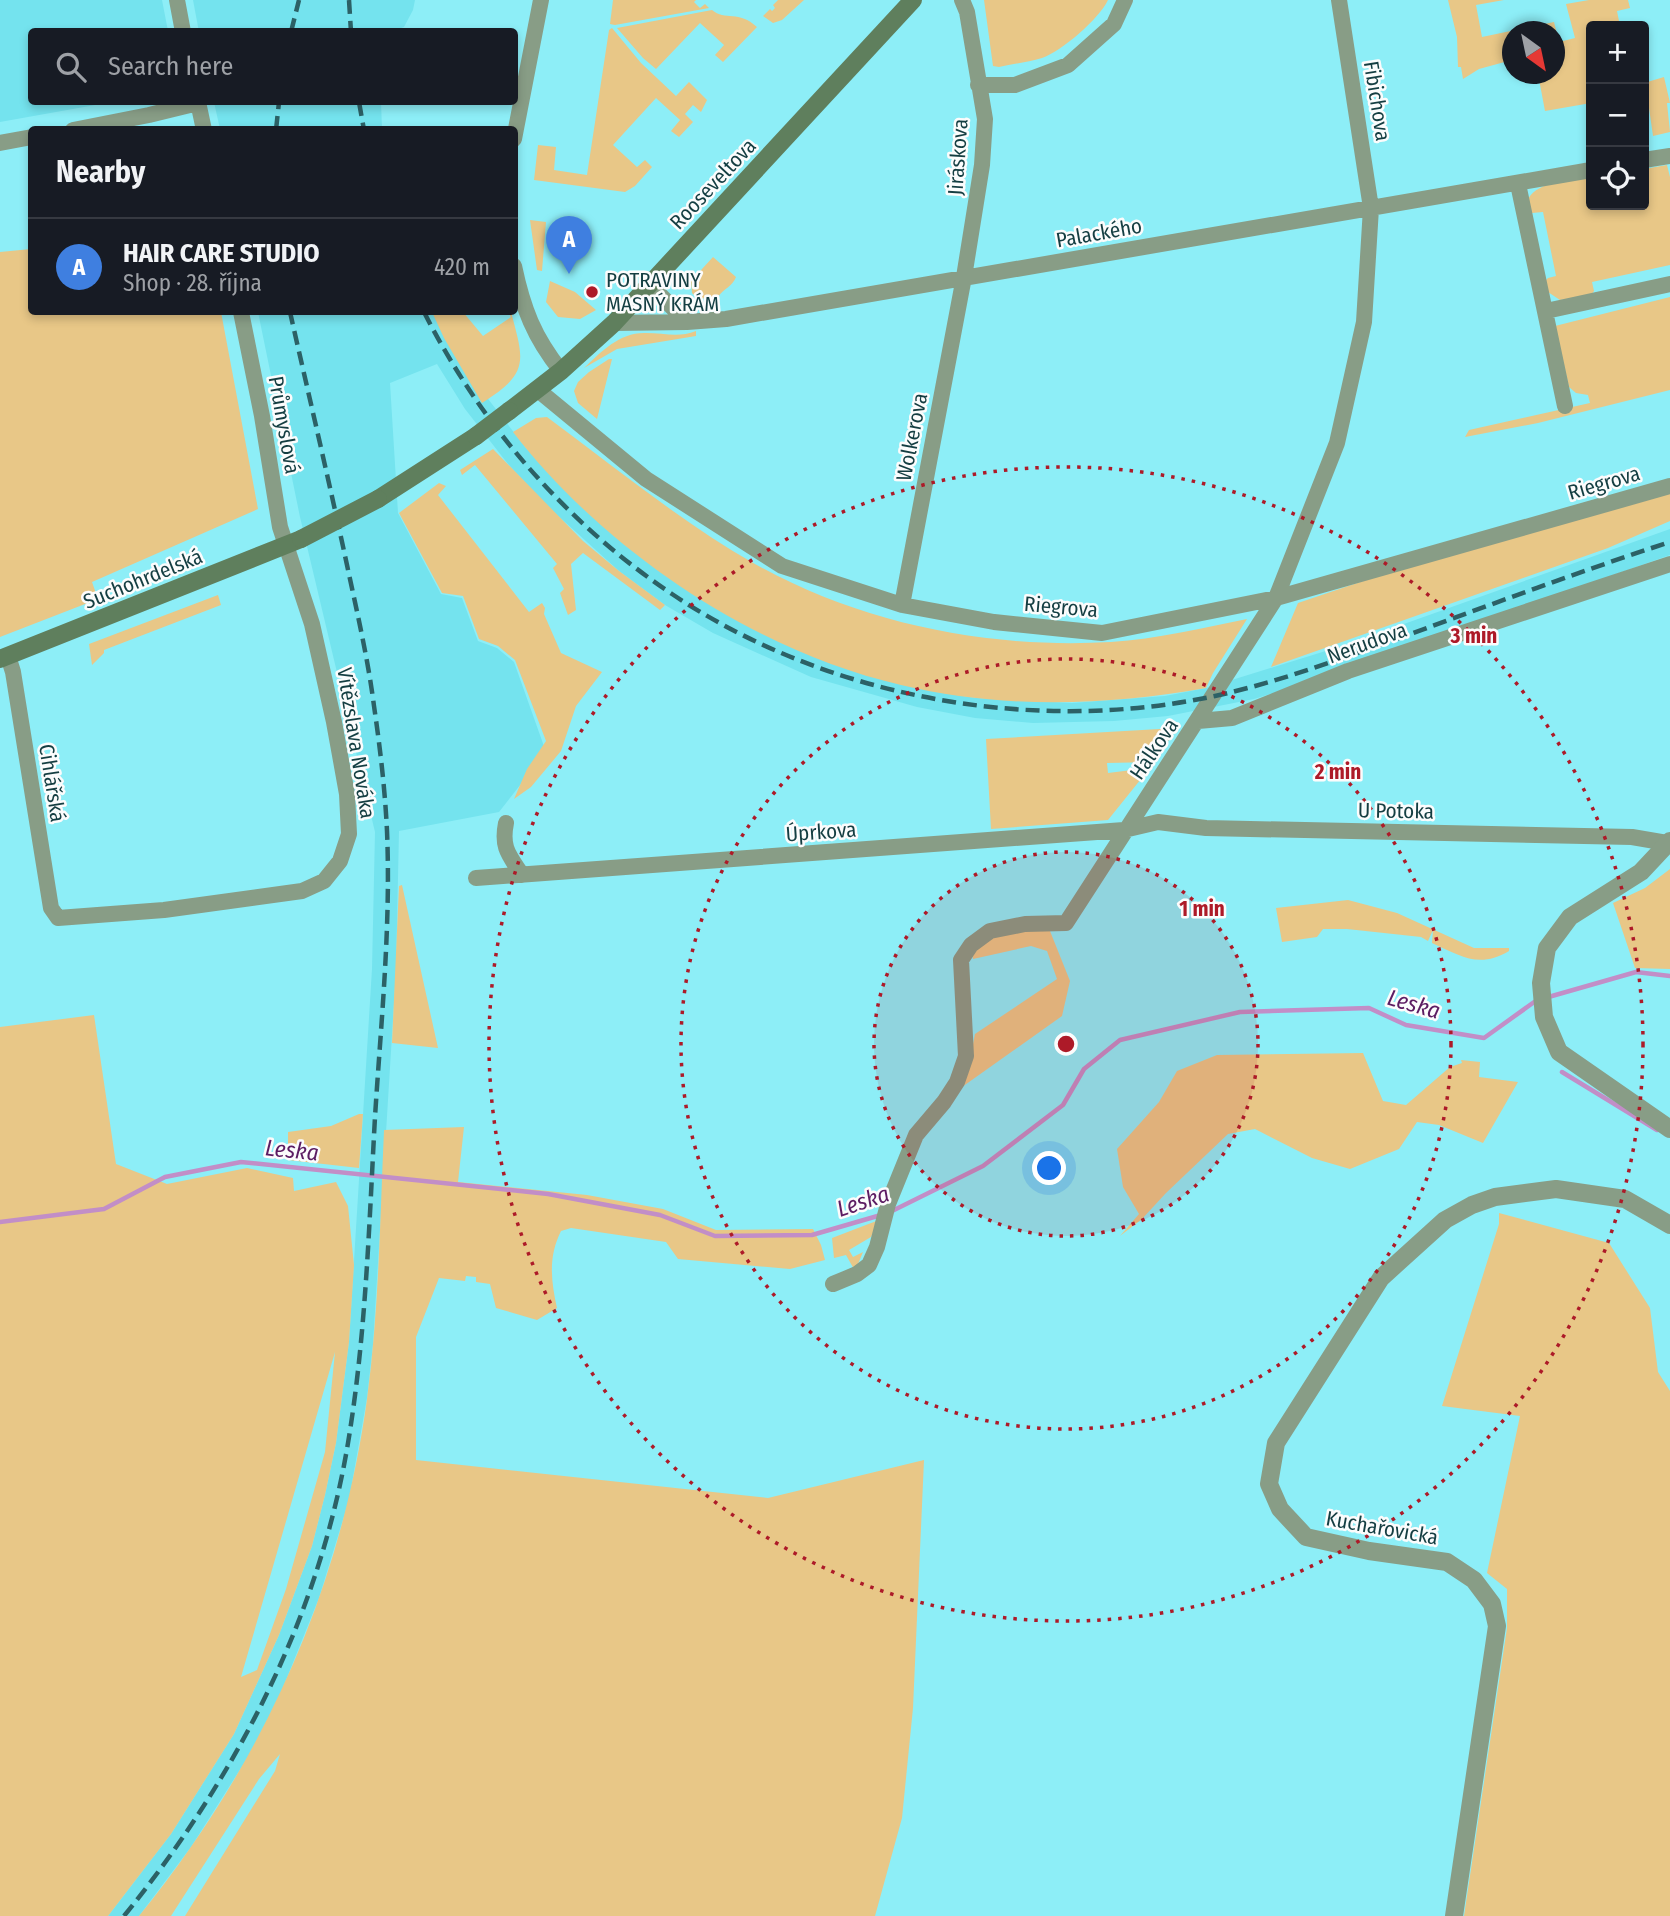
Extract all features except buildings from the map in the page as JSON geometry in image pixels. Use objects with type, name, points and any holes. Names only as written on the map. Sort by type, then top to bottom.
[{"type":"main road","name":"Rooseveltova","points":[[378,499],[476,436],[538,390],[614,323],[913,0]]},
{"type":"main road","name":"Suchohrdelská","points":[[4,658],[294,542],[378,499]]},
{"type":"street","points":[[177,0],[182,28]]},
{"type":"street","points":[[517,126],[541,0]]},
{"type":"street","name":"Jiráskova","points":[[962,0],[967,12],[985,119],[982,165],[964,277]]},
{"type":"street","points":[[978,85],[1015,85],[1068,65],[1114,24],[1125,0]]},
{"type":"street","name":"Fibichova","points":[[1339,0],[1371,208]]},
{"type":"street","points":[[93,126],[187,105]]},
{"type":"street","points":[[199,105],[203,126]]},
{"type":"street","points":[[0,143],[28,138]]},
{"type":"street","points":[[1649,159],[1670,156]]},
{"type":"street","name":"Palackého","points":[[614,323],[726,319],[1586,171]]},
{"type":"street","points":[[1518,184],[1564,406]]},
{"type":"street","name":"Hálkova","points":[[833,1284],[857,1274],[869,1265],[877,1247],[888,1204],[916,1135],[957,1082],[965,1056],[961,960],[971,945],[990,931],[1025,924],[1066,923],[1276,598],[1337,443],[1364,322],[1371,208]]},
{"type":"street","name":"Wolkerova","points":[[902,606],[964,277]]},
{"type":"street","points":[[518,283],[535,335],[561,371]]},
{"type":"street","points":[[649,284],[687,322]]},
{"type":"street","points":[[1546,311],[1670,284]]},
{"type":"street","name":"Průmyslová","points":[[241,315],[262,416],[280,527],[294,542]]},
{"type":"street","name":"Riegrova","points":[[538,390],[646,479],[782,566],[902,606],[994,622],[1102,633],[1276,598],[1670,486]]},
{"type":"street","name":"Vítězslava Nováka","points":[[54,916],[62,919],[164,910],[302,891],[317,886],[330,876],[344,851],[349,834],[349,815],[334,722],[294,542]]},
{"type":"street","name":"Nerudova","points":[[1198,721],[1232,718],[1349,671],[1670,564]]},
{"type":"street","name":"Cihlářská","points":[[4,658],[13,672],[54,916]]},
{"type":"street","name":"U Potoka","points":[[1124,831],[1158,822],[1206,828],[1632,837],[1669,842]]},
{"type":"street","points":[[506,823],[503,837],[505,849],[522,875]]},
{"type":"street","name":"Úprkova","points":[[476,878],[1124,831]]},
{"type":"street","points":[[1669,842],[1641,872],[1570,917],[1547,948],[1541,983],[1544,1017],[1559,1052],[1670,1129]]},
{"type":"street","name":"Kuchařovická","points":[[1454,1916],[1497,1626],[1492,1604],[1474,1580],[1447,1562],[1306,1538],[1280,1508],[1269,1484],[1276,1443],[1381,1278],[1445,1220],[1472,1205],[1494,1197],[1556,1189],[1625,1199],[1670,1225]]},
{"type":"shaded area","points":[[0,0],[162,0],[167,28],[28,28],[28,105],[95,105],[0,122]]},
{"type":"shaded area","points":[[193,0],[415,0],[413,10],[401,28],[198,28]]},
{"type":"shaded area","points":[[613,0],[696,0],[694,2],[700,8],[705,4],[709,8],[615,25],[610,24]]},
{"type":"shaded area","points":[[778,0],[804,0],[782,20],[773,23],[763,16],[775,8],[773,5]]},
{"type":"shaded area","points":[[984,0],[1108,0],[1088,25],[1059,49],[1042,58],[999,67],[993,66]]},
{"type":"shaded area","points":[[1448,0],[1504,0],[1476,5],[1482,37],[1502,33],[1502,63],[1479,69],[1463,79],[1461,67],[1458,67],[1457,37]]},
{"type":"shaded area","points":[[1589,0],[1628,0],[1630,8],[1617,11],[1619,21],[1586,21],[1586,104],[1545,111],[1540,84],[1565,84],[1565,40],[1575,38],[1566,4]]},
{"type":"shaded area","points":[[712,10],[722,15],[744,19],[757,27],[723,62],[715,55],[724,45],[700,23],[656,69],[617,28]]},
{"type":"shaded area","points":[[612,28],[641,63],[676,96],[689,82],[707,100],[701,112],[693,105],[685,114],[693,122],[679,137],[671,131],[680,120],[656,98],[613,145],[637,167],[645,160],[652,167],[635,186],[625,192],[534,180],[538,145],[556,147],[554,170],[587,175],[609,30]]},
{"type":"shaded area","points":[[1664,77],[1670,103],[1667,103],[1670,132],[1653,136],[1649,82]]},
{"type":"shaded area","points":[[215,105],[381,105],[382,126],[219,126]]},
{"type":"shaded area","points":[[1667,165],[1670,177],[1670,265],[1592,282],[1594,291],[1591,295],[1560,300],[1548,292],[1544,282],[1556,276],[1543,212],[1532,213],[1528,199],[1547,185],[1586,179],[1586,210],[1649,210],[1649,168]]},
{"type":"shaded area","points":[[530,220],[546,222],[542,271],[537,270]]},
{"type":"shaded area","points":[[28,249],[28,315],[222,315],[258,509],[92,582],[98,599],[0,637],[0,252]]},
{"type":"shaded area","points":[[713,257],[736,277],[718,297],[698,299],[692,293],[691,281]]},
{"type":"shaded area","points":[[550,281],[575,292],[596,310],[580,319],[558,317],[546,302]]},
{"type":"shaded area","points":[[1670,297],[1670,390],[1538,423],[1465,437],[1469,430],[1590,403],[1588,395],[1576,393],[1569,387],[1555,326]]},
{"type":"shaded area","points":[[259,315],[439,315],[485,395],[526,448],[600,523],[634,552],[679,584],[760,632],[829,662],[937,692],[976,698],[1072,703],[1165,696],[1206,688],[1345,645],[1670,529],[1670,555],[1304,684],[1254,699],[1168,716],[1114,721],[1033,723],[975,718],[917,707],[811,677],[713,633],[665,605],[619,571],[545,504],[508,464],[465,409],[437,364],[390,383],[398,513],[441,594],[462,598],[478,641],[497,648],[514,662],[546,752],[499,812],[399,831],[396,970],[373,1344],[367,1398],[349,1500],[319,1598],[276,1705],[255,1746],[191,1847],[139,1916],[108,1916],[171,1834],[234,1734],[279,1635],[312,1546],[336,1443],[349,1342],[372,969],[375,832],[300,517]]},
{"type":"shaded area","points":[[433,315],[466,315],[483,336],[512,315],[520,354],[516,374],[509,383],[482,403]]},
{"type":"shaded area","points":[[696,331],[696,336],[617,349],[584,368],[612,344],[628,336],[646,333],[677,335]]},
{"type":"shaded area","points":[[612,359],[597,419],[578,403],[574,391],[578,382]]},
{"type":"shaded area","points":[[547,417],[728,548],[796,585],[882,617],[973,636],[1065,643],[1145,638],[1247,619],[1206,688],[1130,698],[1054,702],[977,698],[901,685],[846,669],[791,648],[686,590],[637,555],[592,517],[550,476],[513,432],[536,418]]},
{"type":"shaded area","points":[[493,449],[583,541],[665,605],[660,610],[583,553],[571,564],[576,610],[568,615],[560,593],[564,589],[553,568],[557,564],[475,465],[462,475],[460,470]]},
{"type":"shaded area","points":[[439,483],[446,486],[438,495],[529,612],[542,603],[561,653],[602,672],[576,706],[561,751],[531,787],[514,799],[527,769],[546,741],[515,660],[498,646],[479,639],[463,596],[442,593],[399,513]]},
{"type":"shaded area","points":[[1670,492],[1670,521],[1608,548],[1271,667],[1298,603],[1378,576]]},
{"type":"shaded area","points":[[218,595],[221,605],[104,650],[92,665],[89,644]]},
{"type":"shaded area","points":[[1177,728],[1154,762],[1107,763],[1108,773],[1140,769],[1145,774],[1108,820],[991,829],[986,739]]},
{"type":"shaded area","points":[[1670,869],[1670,969],[1635,968],[1613,903],[1645,888]]},
{"type":"shaded area","points":[[402,885],[438,1048],[392,1043],[399,886]]},
{"type":"shaded area","points":[[1348,900],[1397,913],[1474,948],[1509,948],[1509,951],[1488,959],[1470,959],[1432,943],[1433,930],[1428,941],[1421,937],[1323,929],[1317,937],[1282,942],[1276,908]]},
{"type":"shaded area","points":[[1008,930],[1050,931],[1070,981],[1062,1016],[962,1087],[975,1034],[1057,979],[1047,951],[1031,946],[973,959],[972,952],[986,938]]},
{"type":"shaded area","points":[[94,1015],[116,1164],[167,1184],[247,1168],[293,1178],[294,1191],[336,1182],[348,1206],[354,1265],[349,1342],[336,1443],[312,1546],[279,1635],[234,1734],[171,1834],[108,1916],[0,1916],[0,1027]],"holes":[[[335,1352],[325,1452],[286,1589],[257,1670],[241,1677]]]},
{"type":"shaded area","points":[[1363,1053],[1383,1101],[1406,1105],[1450,1067],[1462,1063],[1461,1060],[1480,1062],[1479,1077],[1518,1082],[1483,1143],[1439,1125],[1417,1122],[1399,1149],[1350,1169],[1312,1158],[1255,1129],[1228,1134],[1142,1219],[1120,1236],[1139,1214],[1123,1187],[1117,1149],[1159,1102],[1177,1071],[1217,1055]]},
{"type":"shaded area","points":[[363,1114],[359,1168],[288,1160],[288,1132],[331,1126]]},
{"type":"shaded area","points":[[464,1127],[458,1182],[587,1195],[663,1209],[716,1230],[813,1229],[825,1260],[790,1269],[678,1259],[666,1242],[571,1228],[561,1231],[554,1250],[552,1269],[557,1308],[537,1320],[496,1308],[490,1284],[476,1282],[476,1277],[466,1276],[465,1281],[439,1278],[416,1337],[416,1460],[768,1498],[924,1460],[913,1708],[902,1818],[875,1916],[185,1916],[275,1771],[280,1754],[259,1779],[171,1916],[139,1916],[183,1859],[258,1737],[289,1673],[316,1607],[338,1540],[355,1470],[371,1365],[379,1264],[384,1130]]},
{"type":"shaded area","points":[[1499,1213],[1609,1243],[1650,1308],[1658,1372],[1670,1391],[1670,1916],[1464,1916],[1507,1628],[1507,1589],[1487,1573],[1520,1416],[1442,1406],[1499,1224]]},
{"type":"shaded area","points":[[879,1220],[871,1237],[849,1250],[853,1257],[863,1252],[855,1271],[846,1255],[834,1258],[832,1238]]},
{"type":"waterway","name":"Leska","points":[[1545,998],[1636,972],[1670,976]]},
{"type":"waterway","name":"Leska","points":[[890,1212],[983,1166],[1063,1105],[1084,1069],[1120,1040],[1240,1012],[1369,1008],[1406,1025],[1484,1038],[1537,1000]]},
{"type":"waterway","points":[[1562,1072],[1657,1130]]},
{"type":"waterway","name":"Leska","points":[[0,1222],[104,1209],[165,1177],[241,1162],[548,1194],[660,1215],[715,1236],[812,1235],[881,1215]]},
{"type":"railway","points":[[292,28],[299,0]]},
{"type":"railway","points":[[349,0],[351,28]]},
{"type":"railway","points":[[276,126],[279,105]]},
{"type":"railway","points":[[360,105],[363,126]]},
{"type":"railway","points":[[124,1916],[202,1809],[267,1694],[294,1633],[335,1508],[348,1443],[359,1362],[387,938],[388,867],[384,784],[372,688],[291,315]]},
{"type":"railway","points":[[426,315],[472,394],[530,469],[597,536],[633,566],[672,594],[732,630],[797,659],[864,682],[933,699],[1004,708],[1075,711],[1146,707],[1215,696],[1315,668],[1670,542]]},
{"type":"place","name":"HAIR CARE STUDIO","points":[[569,274]]},
{"type":"place","name":"POTRAVINY MASNÝ KRÁM","points":[[592,292]]}]
